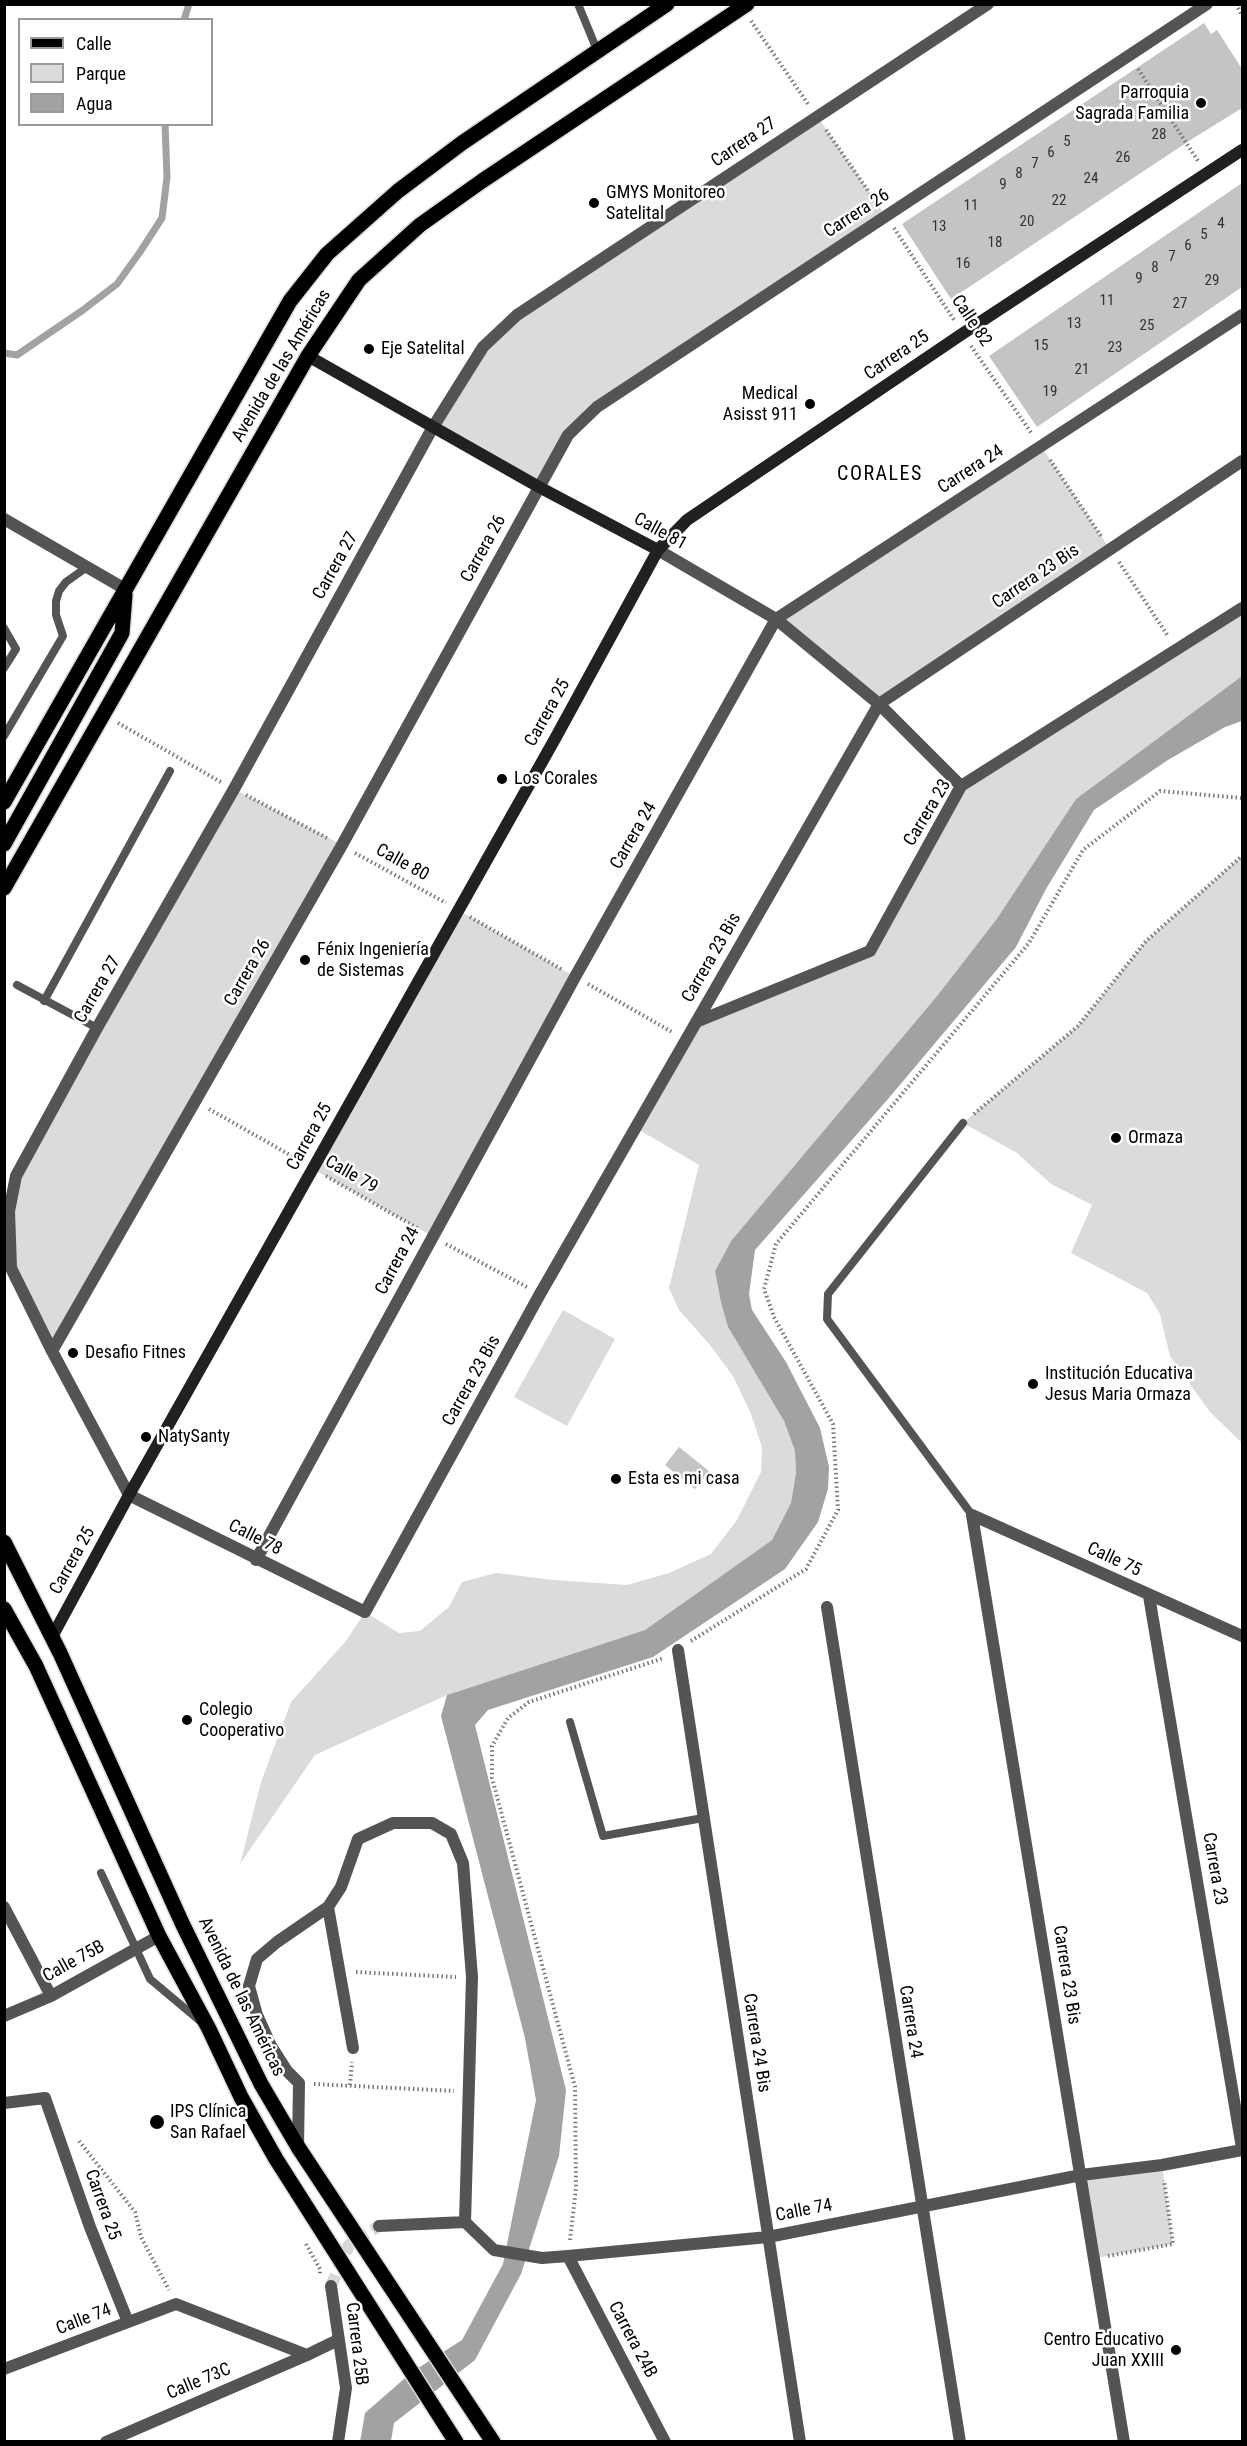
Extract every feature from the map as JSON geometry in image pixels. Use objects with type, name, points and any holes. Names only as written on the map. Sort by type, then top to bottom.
[{"type":"main road","name":"Avenida de las Américas","points":[[4,802],[290,301],[327,254],[398,191],[462,143],[666,4]]},
{"type":"main road","name":"Avenida de las Américas","points":[[4,888],[308,356],[359,280],[420,225],[482,181],[745,6]]},
{"type":"main road","points":[[4,844],[122,633],[125,589]]},
{"type":"main road","name":"Avenida de las Américas","points":[[4,1542],[52,1637],[192,1943],[261,2084],[298,2147],[493,2442]]},
{"type":"main road","points":[[4,1608],[36,1666],[159,1936],[209,2029],[241,2097],[276,2158],[456,2442]]},
{"type":"street","name":"Carrera 27","points":[[129,1495],[52,1351],[11,1268],[9,1206],[16,1176],[97,1028],[234,789],[433,427],[483,347],[517,315],[988,4]]},
{"type":"street","name":"Carrera 26","points":[[52,1351],[342,845],[568,435],[597,407],[1207,4]]},
{"type":"street","name":"Carrera 25","points":[[52,1637],[129,1495],[658,550],[687,520],[962,334],[1242,150]]},
{"type":"street","name":"Carrera 24","points":[[256,1560],[575,977],[776,619],[1242,315]]},
{"type":"street","name":"Calle 81","points":[[308,356],[539,487],[658,550],[776,619],[879,704],[961,786]]},
{"type":"street","name":"Carrera 23 Bis","points":[[365,1612],[540,1294],[879,704],[1242,461]]},
{"type":"street","points":[[4,519],[125,589]]},
{"type":"street","name":"Carrera 23","points":[[696,1022],[870,951],[961,786],[1242,608]]},
{"type":"street","name":"Calle 78","points":[[129,1495],[256,1560],[365,1612]]},
{"type":"street","name":"Carrera 23 Bis","points":[[972,1515],[1096,2258],[1124,2442]]},
{"type":"street","name":"Calle 75","points":[[972,1515],[1242,1636]]},
{"type":"street","name":"Carrera 23","points":[[1149,1596],[1242,2149]]},
{"type":"street","name":"Carrera 24","points":[[827,1607],[960,2442]]},
{"type":"street","name":"Carrera 24 Bis","points":[[678,1650],[800,2442]]},
{"type":"street","points":[[298,2147],[299,2083],[287,2071],[271,2046],[257,2015],[249,1986],[257,1959],[277,1942],[328,1907],[341,1887],[358,1839],[393,1822],[432,1823],[451,1834],[463,1863],[472,1977],[465,2222],[379,2226]]},
{"type":"street","points":[[328,1907],[353,2048]]},
{"type":"street","points":[[6,1914],[51,1996]]},
{"type":"street","name":"Calle 75B","points":[[4,2016],[51,1996],[159,1936]]},
{"type":"street","name":"Carrera 25","points":[[4,2103],[45,2098],[90,2227],[128,2322]]},
{"type":"street","name":"Calle 74","points":[[465,2222],[494,2250],[542,2258],[568,2256],[768,2237],[1081,2175],[1162,2165],[1242,2149]]},
{"type":"street","name":"Carrera 24B","points":[[568,2256],[665,2442]]},
{"type":"street","name":"Carrera 25B","points":[[331,2286],[346,2388],[338,2442]]},
{"type":"street","points":[[176,2304],[307,2355]]},
{"type":"street","name":"Calle 74","points":[[4,2369],[176,2304]]},
{"type":"street","name":"Calle 73C","points":[[106,2442],[338,2340]]},
{"type":"lane","points":[[578,4],[597,50]]},
{"type":"lane","points":[[4,736],[63,636],[56,615],[59,591],[66,582],[87,567]]},
{"type":"lane","points":[[4,628],[16,649],[4,668]]},
{"type":"lane","points":[[44,1001],[170,771]]},
{"type":"lane","points":[[17,984],[44,1001],[97,1028]]},
{"type":"lane","points":[[963,1123],[828,1294],[827,1319],[972,1515]]},
{"type":"lane","points":[[570,1722],[603,1836],[703,1818]]},
{"type":"lane","points":[[101,1873],[150,1979],[209,2029]]},
{"type":"path","points":[[1236,4],[1242,15]]},
{"type":"path","name":"Calle 82","points":[[745,6],[962,334],[1041,446],[1177,650]]},
{"type":"path","points":[[1130,56],[1206,174]]},
{"type":"path","name":"Calle 80","points":[[102,714],[234,789],[342,845],[686,1040]]},
{"type":"path","points":[[568,2256],[576,2188],[575,2087],[492,1778],[492,1746],[508,1718],[529,1702],[661,1660],[806,1569],[838,1510],[833,1424],[774,1317],[764,1289],[776,1244],[1029,943],[1083,850],[1160,791],[1242,798]]},
{"type":"path","points":[[963,1123],[1078,1026],[1146,940],[1242,856]]},
{"type":"path","name":"Calle 79","points":[[195,1101],[432,1236],[540,1294]]},
{"type":"path","points":[[340,1971],[472,1977]]},
{"type":"path","points":[[350,2085],[353,2048]]},
{"type":"path","points":[[299,2083],[468,2092]]},
{"type":"path","points":[[79,2141],[135,2212],[141,2237],[176,2304]]},
{"type":"path","points":[[1096,2258],[1173,2244],[1162,2165]]},
{"type":"green space","points":[[817,116],[886,216],[597,407],[568,435],[539,487],[433,427],[483,347],[517,315]]},
{"type":"green space","points":[[1041,446],[1110,549],[879,704],[776,619]]},
{"type":"green space","points":[[1242,608],[1242,676],[1076,799],[996,920],[937,996],[731,1241],[715,1271],[728,1327],[784,1421],[795,1451],[796,1473],[791,1503],[772,1540],[645,1630],[447,1695],[315,1755],[240,1864],[261,1782],[291,1702],[346,1641],[365,1612],[399,1633],[420,1631],[449,1607],[462,1582],[496,1573],[627,1585],[669,1573],[711,1554],[737,1520],[761,1472],[762,1447],[751,1414],[733,1376],[710,1345],[679,1310],[669,1288],[699,1165],[636,1128],[696,1022],[870,951],[961,786]]},
{"type":"green space","points":[[234,789],[342,845],[52,1351],[11,1268],[16,1176]]},
{"type":"green space","name":"Ormaza","points":[[1242,856],[1242,1443],[1210,1412],[1170,1356],[1160,1314],[1147,1293],[1071,1253],[1092,1205],[1051,1184],[1017,1153],[963,1123],[1078,1026],[1146,941]]},
{"type":"green space","points":[[458,910],[575,977],[432,1236],[313,1169]]},
{"type":"green space","points":[[563,1310],[615,1339],[567,1426],[514,1397]]},
{"type":"green space","points":[[1162,2165],[1173,2244],[1096,2258],[1081,2175]]},
{"type":"water","points":[[1242,676],[1242,721],[1225,727],[1168,760],[1094,810],[1046,889],[1016,947],[888,1099],[755,1250],[749,1294],[752,1310],[786,1362],[820,1428],[829,1467],[828,1489],[818,1522],[785,1569],[653,1657],[488,1710],[475,1725],[566,2090],[559,2156],[521,2274],[475,2360],[394,2423],[391,2441],[360,2442],[365,2413],[412,2372],[462,2340],[503,2264],[536,2100],[525,2038],[441,1716],[447,1695],[645,1630],[772,1540],[791,1503],[796,1473],[795,1451],[784,1421],[728,1327],[715,1271],[731,1241],[937,996],[996,920],[1076,799]]},
{"type":"building","points":[[1204,23],[1211,34],[1217,30],[1242,69],[1242,108],[951,299],[902,224]]},
{"type":"building","points":[[1242,183],[1242,287],[1037,427],[989,356]]},
{"type":"building","points":[[679,1447],[709,1471],[695,1489],[665,1465]]},
{"type":"waterway","points":[[185,18],[189,4]]},
{"type":"waterway","points":[[4,353],[17,355],[83,310],[117,284],[140,252],[162,218],[167,177],[165,126]]},
{"type":"tunnel","points":[[331,2286],[349,2245],[379,2226]]},
{"type":"place","name":"Parroquia Sagrada Familia","points":[[1201,103]]},
{"type":"place","name":"GMYS Monitoreo Satelital","points":[[594,203]]},
{"type":"place","name":"Eje Satelital","points":[[369,349]]},
{"type":"place","name":"Medical Asisst 911","points":[[810,404]]},
{"type":"place","name":"Los Corales","points":[[502,779]]},
{"type":"place","name":"Fénix Ingeniería de Sistemas","points":[[305,960]]},
{"type":"place","name":"Ormaza","points":[[1116,1138]]},
{"type":"place","name":"Desafio Fitnes","points":[[73,1353]]},
{"type":"place","name":"Institución Educativa Jesus Maria Ormaza","points":[[1033,1384]]},
{"type":"place","name":"NatySanty","points":[[146,1437]]},
{"type":"place","name":"Esta es mi casa","points":[[616,1479]]},
{"type":"place","name":"Colegio Cooperativo","points":[[187,1720]]},
{"type":"place","name":"IPS Clínica San Rafael","points":[[157,2122]]},
{"type":"place","name":"Centro Educativo Juan XXIII","points":[[1176,2350]]},
{"type":"district","name":"CORALES","points":[[880,475]]}]
